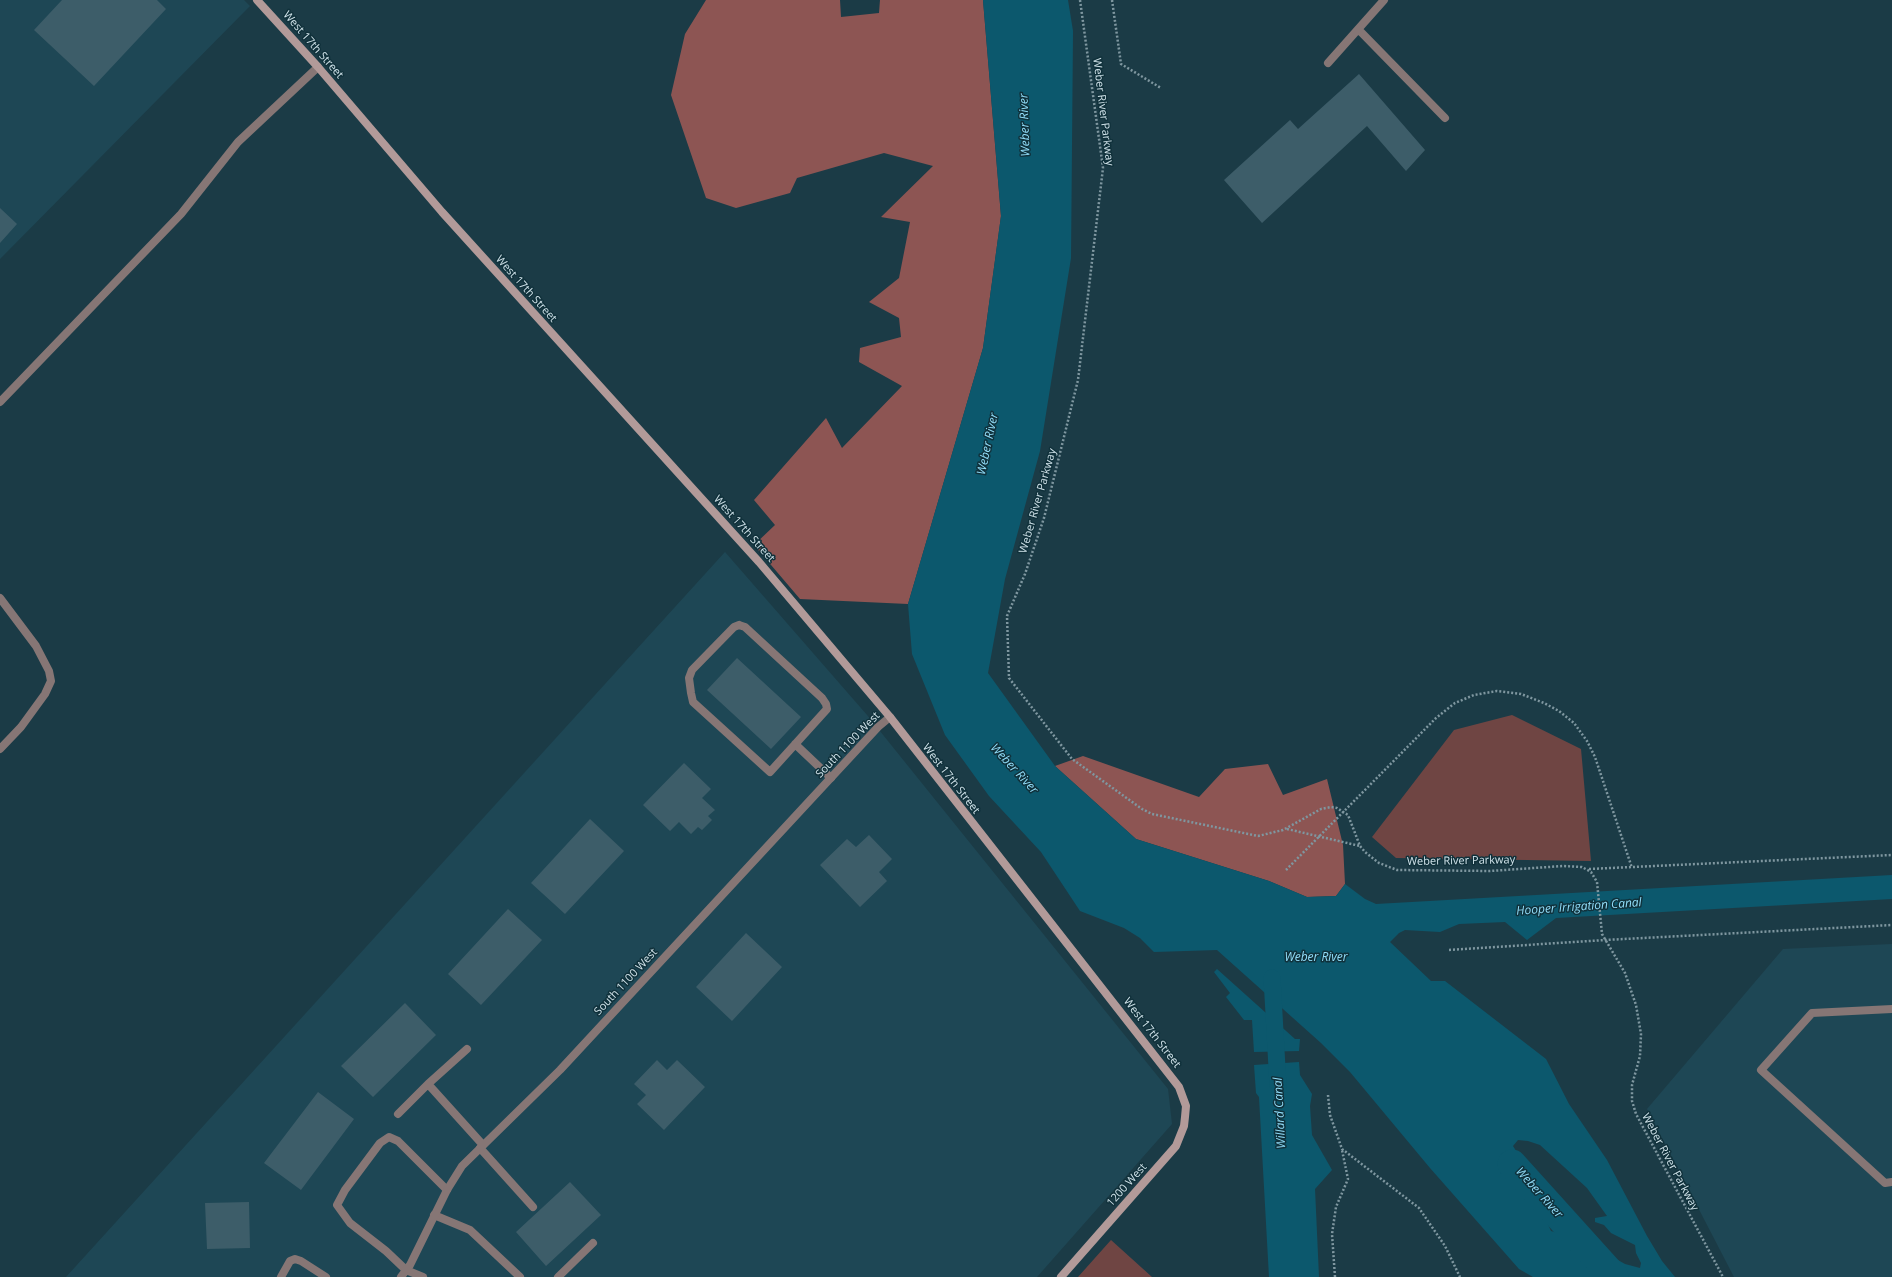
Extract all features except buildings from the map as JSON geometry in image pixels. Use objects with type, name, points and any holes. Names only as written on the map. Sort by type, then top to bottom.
[{"type":"street","name":"West 17th Street","points":[[257,0],[318,67],[442,212],[759,562],[890,717],[1020,885],[1172,1075],[1183,1097]]},
{"type":"street","points":[[1328,63],[1384,0]]},
{"type":"street","points":[[1358,29],[1445,118]]},
{"type":"street","points":[[0,402],[130,269],[181,214],[238,142],[318,67]]},
{"type":"street","points":[[0,598],[36,646],[49,671],[50,681],[45,694],[21,726],[0,749]]},
{"type":"street","points":[[739,625],[745,627],[822,698],[826,704],[827,709],[795,744],[770,772],[693,702],[689,678],[692,670],[734,627],[739,625]]},
{"type":"street","name":"South 1100 West","points":[[403,1274],[447,1190],[462,1166],[560,1070],[878,727],[890,717]]},
{"type":"street","points":[[795,744],[831,778]]},
{"type":"street","points":[[1892,1009],[1812,1013],[1761,1070],[1885,1183],[1892,1182]]},
{"type":"street","points":[[398,1114],[428,1084],[467,1049]]},
{"type":"street","points":[[428,1084],[533,1207]]},
{"type":"street","name":"1200 West","points":[[1060,1277],[1176,1146],[1184,1126],[1186,1106],[1183,1097]]},
{"type":"street","points":[[423,1277],[403,1274],[386,1250],[350,1223],[337,1205],[345,1190],[380,1143],[389,1137],[398,1141],[447,1190]]},
{"type":"street","points":[[434,1215],[470,1230],[520,1277]]},
{"type":"street","points":[[558,1277],[593,1243]]},
{"type":"street","points":[[281,1277],[290,1261],[295,1259],[301,1261],[326,1277]]},
{"type":"path","name":"Weber River Parkway","points":[[1080,0],[1103,168],[1078,380],[1044,518],[1025,574],[1007,616],[1009,678],[1072,759],[1142,809],[1152,814],[1251,836],[1273,834],[1287,829],[1315,812],[1327,807],[1337,808],[1344,812],[1350,820],[1360,846],[1379,863],[1397,870],[1490,871],[1563,866],[1582,867],[1593,874],[1597,882],[1601,928],[1605,940],[1625,973],[1636,1005],[1641,1034],[1640,1056],[1632,1085],[1632,1101],[1636,1114],[1722,1277]]},
{"type":"path","points":[[1112,0],[1121,64],[1161,88]]},
{"type":"path","points":[[1286,870],[1436,718],[1455,703],[1474,695],[1497,691],[1521,694],[1559,711],[1574,723],[1587,741],[1595,757],[1632,868]]},
{"type":"path","points":[[1287,829],[1360,846]]},
{"type":"path","points":[[1588,870],[1892,855]]},
{"type":"path","points":[[1449,950],[1892,925]]},
{"type":"path","points":[[1328,1095],[1330,1115],[1342,1149],[1348,1179],[1336,1207],[1332,1234],[1335,1277]]},
{"type":"path","points":[[1342,1149],[1419,1208],[1445,1246],[1460,1277]]},
{"type":"shaded area","points":[[0,0],[244,0],[250,6],[0,259]]},
{"type":"shaded area","points":[[706,0],[840,0],[841,17],[879,13],[880,0],[983,0],[1001,216],[983,348],[908,604],[800,599],[754,545],[775,525],[754,500],[826,418],[842,448],[902,386],[859,362],[860,348],[901,337],[899,318],[869,302],[899,278],[910,222],[881,217],[933,166],[884,153],[797,178],[790,193],[736,208],[706,198],[671,95],[685,34]]},
{"type":"shaded area","points":[[725,552],[867,715],[1168,1089],[1172,1124],[1037,1277],[66,1277]]},
{"type":"shaded area","points":[[1512,715],[1581,749],[1591,861],[1396,858],[1372,837],[1454,730]]},
{"type":"shaded area","points":[[1083,756],[1199,797],[1225,769],[1268,764],[1283,795],[1327,779],[1343,845],[1345,884],[1336,896],[1307,897],[1269,881],[1136,839],[1055,766]]},
{"type":"shaded area","points":[[1892,944],[1892,1277],[1734,1277],[1647,1109],[1783,949]]},
{"type":"shaded area","points":[[1111,1240],[1152,1277],[1078,1277]]},
{"type":"water","name":"Weber River","points":[[983,0],[1068,0],[1073,31],[1071,258],[1040,451],[1005,579],[988,673],[1055,766],[1136,839],[1269,881],[1307,897],[1336,896],[1345,884],[1365,899],[1376,904],[1892,875],[1892,899],[1556,918],[1527,940],[1505,922],[1459,924],[1440,932],[1405,930],[1399,933],[1390,942],[1431,981],[1445,981],[1546,1059],[1569,1104],[1607,1160],[1647,1236],[1662,1261],[1675,1277],[1533,1277],[1519,1269],[1430,1168],[1350,1072],[1321,1043],[1217,950],[1154,952],[1140,938],[1124,928],[1080,911],[1041,852],[989,796],[945,735],[912,654],[908,604],[983,348],[1001,216]],"holes":[[[1518,1140],[1528,1141],[1540,1145],[1587,1188],[1607,1216],[1595,1218],[1595,1222],[1604,1225],[1611,1233],[1635,1245],[1636,1253],[1641,1263],[1640,1268],[1625,1264],[1609,1255],[1584,1246],[1570,1233],[1558,1233],[1551,1231],[1540,1207],[1538,1185],[1527,1162],[1518,1154],[1513,1146]]]},
{"type":"water","points":[[1217,969],[1295,1039],[1300,1039],[1299,1051],[1254,1052],[1252,1020],[1244,1020],[1226,997],[1230,993],[1214,972]]},
{"type":"water","points":[[1299,1062],[1300,1075],[1312,1094],[1310,1106],[1312,1135],[1332,1170],[1315,1189],[1319,1277],[1269,1277],[1259,1097],[1256,1093],[1254,1065]]},
{"type":"waterway","name":"Willard Canal","points":[[1272,978],[1278,1086]]},
{"type":"waterway","name":"Weber River","points":[[1512,1164],[1614,1277]]},
{"type":"water label","name":"Hooper Irrigation Canal","points":[[1579,907]]}]
